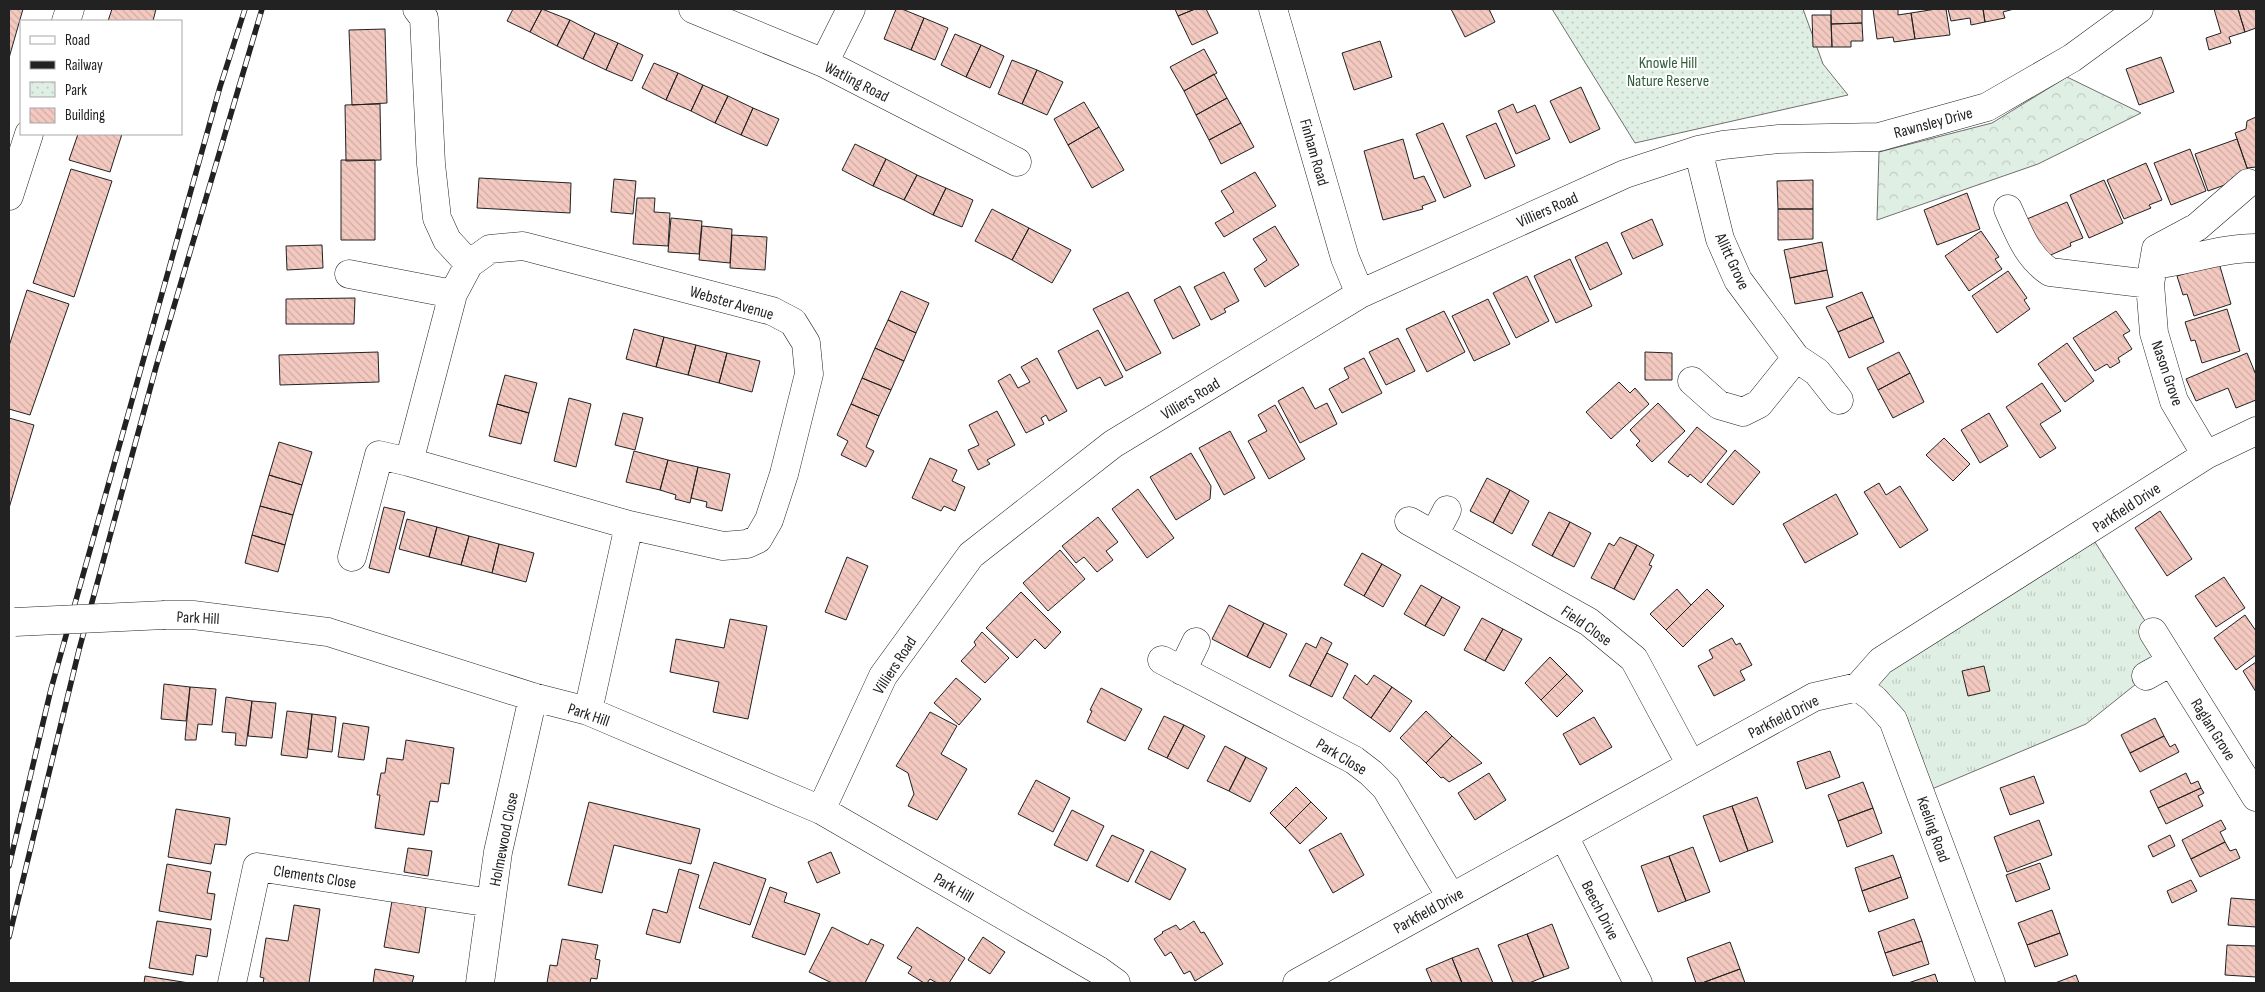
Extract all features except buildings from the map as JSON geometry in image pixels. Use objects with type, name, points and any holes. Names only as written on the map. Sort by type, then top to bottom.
[{"type":"street","points":[[417,9],[424,18],[431,164],[437,218],[447,240],[470,264]]},
{"type":"street","name":"Watling Road","points":[[693,9],[824,63],[1017,162]]},
{"type":"street","points":[[824,63],[851,9]]},
{"type":"street","name":"Finham Road","points":[[1273,9],[1345,258],[1360,294]]},
{"type":"street","name":"Rawnsley Drive","points":[[1698,150],[1723,145],[1779,139],[1879,137],[1987,107],[2072,58],[2139,9]]},
{"type":"street","points":[[9,196],[29,135]]},
{"type":"street","name":"Villiers Road","points":[[821,810],[883,676],[971,556],[1113,444],[1360,294],[1625,174],[1698,150]]},
{"type":"street","name":"Allitt Grove","points":[[1698,150],[1720,238],[1738,280],[1796,358],[1817,372],[1839,400]]},
{"type":"street","points":[[2153,266],[2248,183]]},
{"type":"street","points":[[2008,209],[2026,249],[2039,265],[2050,272],[2108,280],[2153,266],[2208,253],[2256,248]]},
{"type":"street","name":"Webster Avenue","points":[[523,246],[772,311],[792,322],[806,343],[809,374],[784,474],[768,520],[758,539],[748,544],[723,546],[629,525],[409,462],[453,294],[470,264],[490,249],[523,246]]},
{"type":"street","name":"Nason Grove","points":[[2153,266],[2154,333],[2174,401],[2206,455]]},
{"type":"street","points":[[349,274],[453,294]]},
{"type":"street","points":[[1692,381],[1719,405],[1742,412],[1760,404],[1796,358]]},
{"type":"street","name":"Parkfield Drive","points":[[1297,983],[1814,697],[1858,687],[1881,662],[2206,455],[2256,430]]},
{"type":"street","points":[[352,557],[379,455],[409,462]]},
{"type":"street","points":[[1434,535],[1447,510]]},
{"type":"street","name":"Field Close","points":[[1409,521],[1589,622],[1634,660],[1691,765]]},
{"type":"street","points":[[588,711],[629,525]]},
{"type":"street","name":"Park Hill","points":[[12,622],[193,615],[328,632],[533,697],[588,711],[821,810],[1102,979]]},
{"type":"street","name":"Raglan Grove","points":[[2153,632],[2256,797]]},
{"type":"street","name":"Park Close","points":[[1196,642],[1172,665],[1354,760],[1371,773],[1386,788],[1451,898]]},
{"type":"street","points":[[2146,676],[2171,662]]},
{"type":"street","name":"Keeling Road","points":[[1858,687],[1874,699],[1893,720],[1991,983]]},
{"type":"street","name":"Holmewood Close","points":[[480,983],[498,852],[533,697]]},
{"type":"street","name":"Beech Drive","points":[[1564,836],[1638,983]]},
{"type":"street","name":"Clements Close","points":[[232,983],[257,867],[492,903]]},
{"type":"green space","name":"Knowle Hill Nature Reserve","points":[[1552,9],[1803,9],[1823,64],[1848,95],[1635,143]]},
{"type":"green space","points":[[2067,77],[2141,113],[2038,164],[1877,220],[1879,152],[1992,123]]},
{"type":"green space","points":[[2088,531],[2171,662],[2146,676],[2086,724],[1920,794],[1874,699],[1881,661]]},
{"type":"railway","points":[[9,866],[51,689],[220,87],[245,9]]},
{"type":"railway","points":[[9,937],[79,650],[156,367],[262,9]]}]
